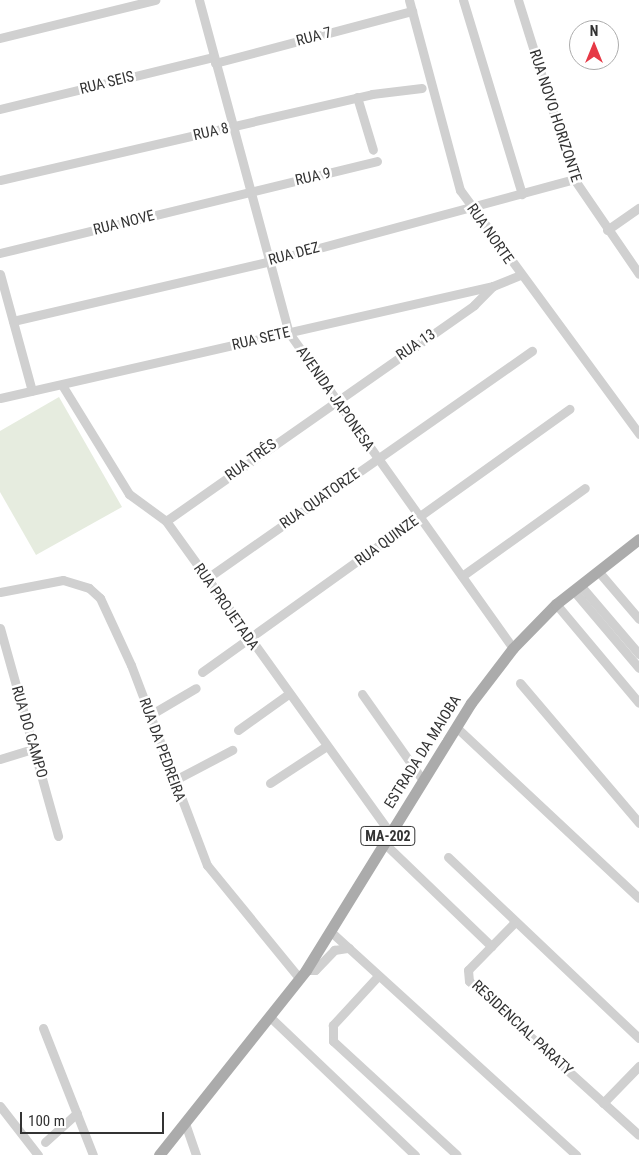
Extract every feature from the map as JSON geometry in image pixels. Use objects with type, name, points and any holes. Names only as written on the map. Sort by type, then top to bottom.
[{"type":"main road","name":"ESTRADA DA MAIOBA","points":[[159,1155],[186,1126],[303,974],[456,727],[513,648],[556,604],[639,539]]},
{"type":"street","points":[[0,38],[155,0]]},
{"type":"street","name":"AVENIDA JAPONESA","points":[[199,0],[248,192],[289,333],[513,648]]},
{"type":"street","name":"RUA NORTE","points":[[409,0],[452,170],[470,208],[639,434]]},
{"type":"street","points":[[463,0],[522,194]]},
{"type":"street","name":"RUA NOVO HORIZONTE","points":[[518,0],[574,179],[607,230],[639,274]]},
{"type":"street","name":"RUA 7","points":[[214,60],[412,11]]},
{"type":"street","name":"RUA SEIS","points":[[0,109],[214,60]]},
{"type":"street","name":"RUA 8","points":[[0,180],[232,128],[357,97],[422,88]]},
{"type":"street","points":[[357,97],[373,150]]},
{"type":"street","name":"RUA 9","points":[[248,192],[377,162]]},
{"type":"street","name":"RUA DEZ","points":[[13,321],[267,262],[574,179]]},
{"type":"street","name":"RUA NOVE","points":[[0,253],[248,192]]},
{"type":"street","points":[[607,230],[639,208]]},
{"type":"street","points":[[0,274],[32,391]]},
{"type":"street","name":"RUA SETE","points":[[0,398],[493,286],[520,275]]},
{"type":"street","name":"RUA 13","points":[[336,400],[474,305],[493,286]]},
{"type":"street","name":"RUA QUATORZE","points":[[206,579],[532,351]]},
{"type":"street","name":"RUA PROJETADA","points":[[62,385],[129,494],[166,521],[387,838],[491,946]]},
{"type":"street","name":"RUA TRÊS","points":[[166,521],[336,400]]},
{"type":"street","name":"RUA QUINZE","points":[[202,672],[570,409]]},
{"type":"street","points":[[462,576],[585,488]]},
{"type":"street","points":[[598,571],[639,619]]},
{"type":"street","name":"RUA DA PEDREIRA","points":[[0,592],[43,580],[63,580],[89,588],[109,612],[150,715],[173,781],[207,864],[303,974]]},
{"type":"street","points":[[577,588],[595,603],[639,654]]},
{"type":"street","points":[[577,588],[639,668]]},
{"type":"street","points":[[556,604],[639,703]]},
{"type":"street","name":"RUA DO CAMPO","points":[[0,628],[58,836]]},
{"type":"street","points":[[520,683],[639,824]]},
{"type":"street","points":[[150,715],[196,688]]},
{"type":"street","points":[[362,694],[422,780]]},
{"type":"street","points":[[238,730],[288,695]]},
{"type":"street","points":[[456,727],[639,898]]},
{"type":"street","points":[[270,783],[325,747]]},
{"type":"street","points":[[0,759],[33,749]]},
{"type":"street","points":[[173,781],[232,750]]},
{"type":"street","points":[[448,857],[639,1038]]},
{"type":"street","name":"RESIDENCIAL PARATY","points":[[515,922],[468,970],[469,981],[639,1135]]},
{"type":"street","points":[[330,931],[576,1155]]},
{"type":"street","points":[[303,974],[315,970],[334,950],[349,948]]},
{"type":"street","points":[[378,976],[332,1025],[333,1041],[456,1155]]},
{"type":"street","points":[[271,1018],[416,1155]]},
{"type":"street","points":[[43,1028],[93,1155]]},
{"type":"street","points":[[603,1103],[639,1066]]},
{"type":"street","points":[[0,1106],[38,1155]]},
{"type":"street","points":[[45,1142],[76,1113]]},
{"type":"street","points":[[186,1126],[196,1155]]},
{"type":"shaded area","points":[[59,397],[122,507],[36,555],[0,492],[0,431]]}]
